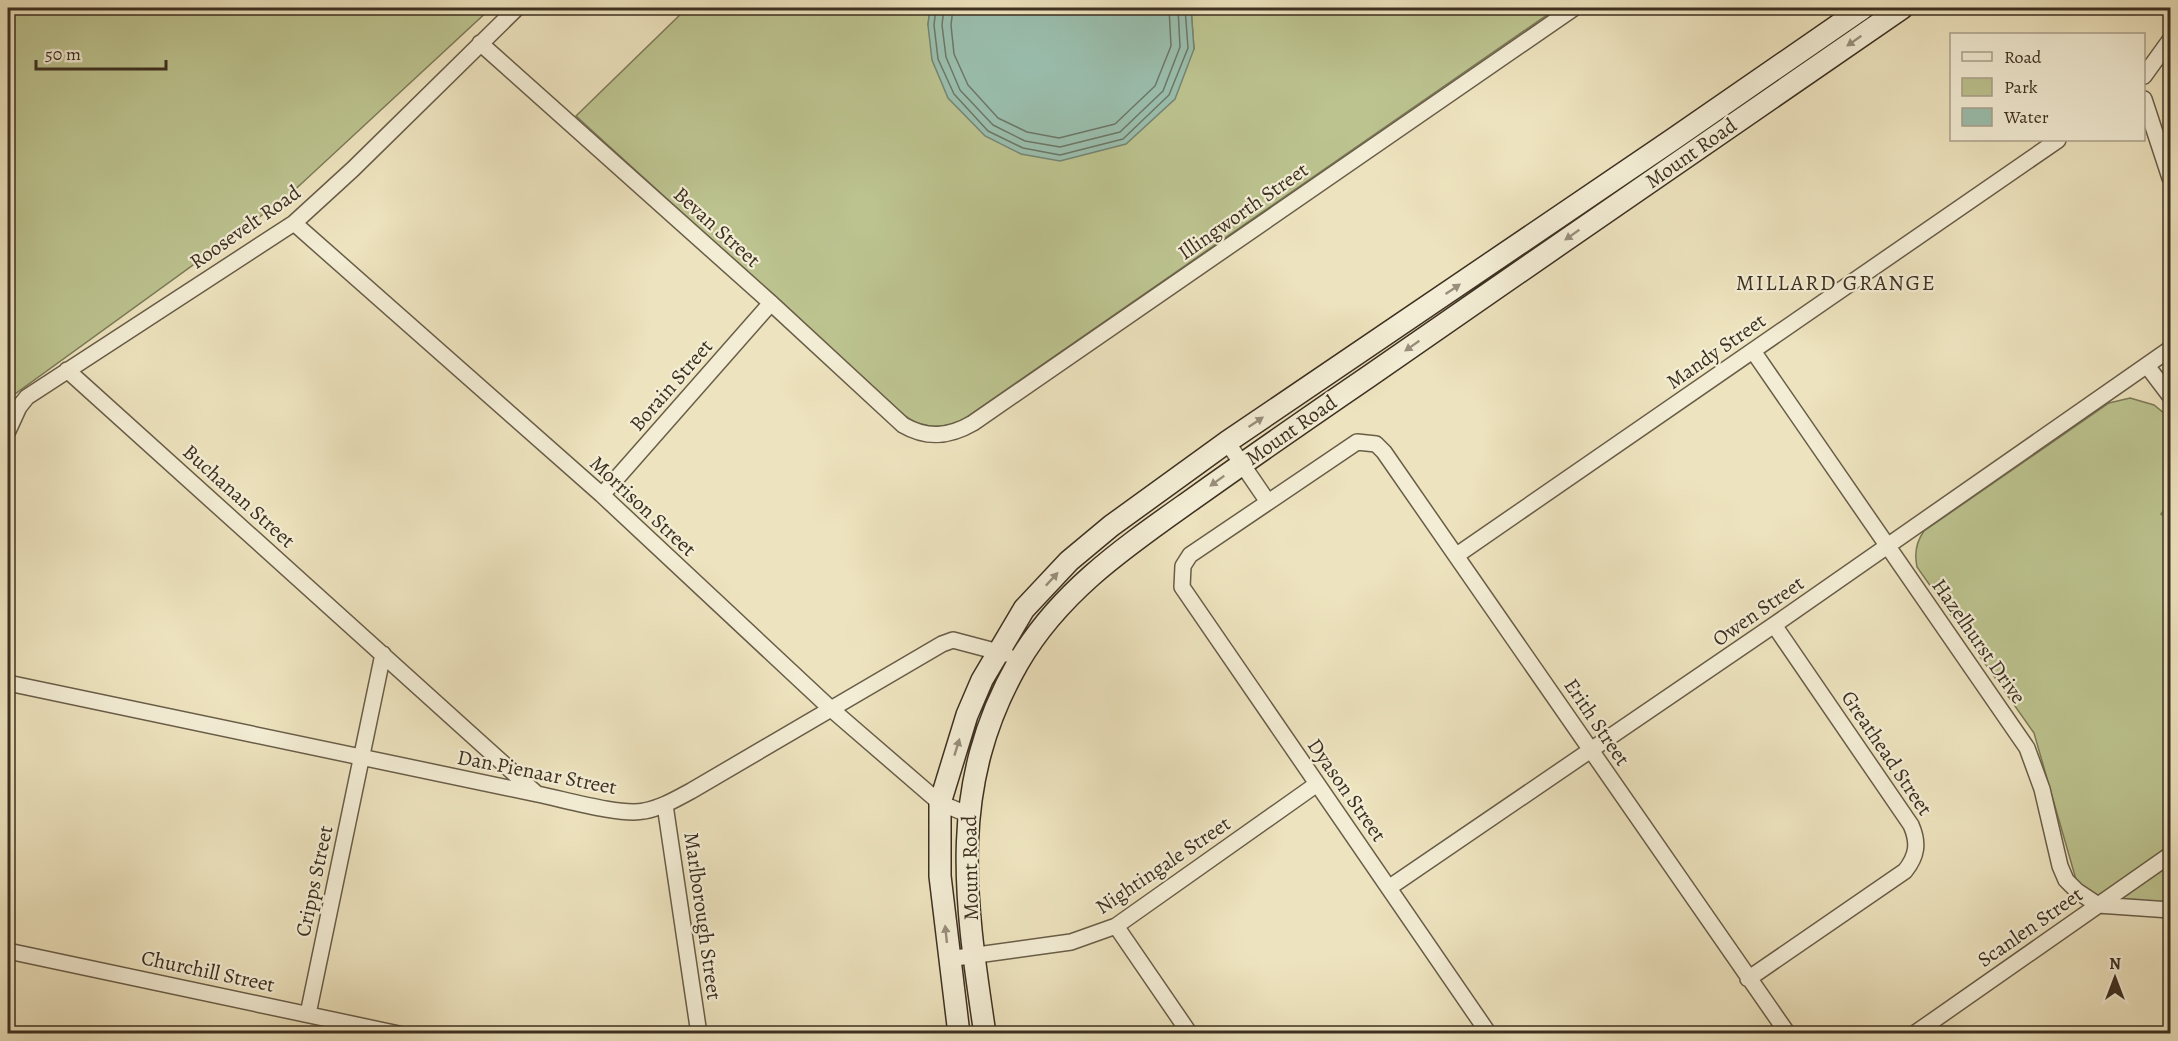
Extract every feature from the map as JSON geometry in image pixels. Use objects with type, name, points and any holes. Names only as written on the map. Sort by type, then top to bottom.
[{"type":"main road","name":"Mount Road","points":[[959,1034],[948,959],[940,876],[940,803],[967,715],[999,650],[1024,609],[1069,561],[1111,526],[1227,442],[1863,8]]},
{"type":"main road","name":"Mount Road","points":[[985,1034],[973,957],[966,877],[967,814],[988,734],[1002,695],[1019,661],[1068,597],[1103,564],[1243,463],[1902,8]]},
{"type":"main road","points":[[1592,195],[1603,214]]},
{"type":"street","name":"Roosevelt Road","points":[[8,431],[19,407],[27,397],[294,223],[353,169],[517,8]]},
{"type":"street","name":"Illingworth Street","points":[[930,436],[948,434],[973,423],[1574,8]]},
{"type":"street","points":[[2145,75],[2170,40]]},
{"type":"street","name":"Bevan Street","points":[[480,43],[771,303],[903,425],[930,436]]},
{"type":"street","points":[[2145,102],[2170,178]]},
{"type":"street","name":"Mandy Street","points":[[1457,555],[2057,141]]},
{"type":"street","name":"Morrison Street","points":[[294,223],[602,495],[830,708],[940,803],[967,814]]},
{"type":"street","name":"Borain Street","points":[[602,495],[771,303]]},
{"type":"street","name":"Owen Street","points":[[1390,887],[1774,625],[2148,367],[2170,349]]},
{"type":"street","name":"Hazelhurst Drive","points":[[1753,351],[1886,547],[2027,748],[2042,789],[2060,866],[2066,880],[2077,891],[2098,905]]},
{"type":"street","points":[[2148,367],[2170,396]]},
{"type":"street","name":"Buchanan Street","points":[[68,370],[537,794]]},
{"type":"street","name":"Erith Street","points":[[1268,502],[1348,446],[1366,441],[1376,444],[1384,452],[1788,1034]]},
{"type":"street","points":[[1227,442],[1268,502]]},
{"type":"street","name":"Dyason Street","points":[[1268,502],[1190,555],[1183,566],[1182,586],[1187,597],[1390,887],[1489,1034]]},
{"type":"street","name":"Greathead Street","points":[[1749,979],[1905,871],[1916,852],[1915,834],[1911,825],[1774,625]]},
{"type":"street","name":"Dan Pienaar Street","points":[[8,683],[537,794],[630,812],[643,812],[665,805],[942,644],[953,640],[999,650],[1019,661]]},
{"type":"street","points":[[361,757],[383,654]]},
{"type":"street","name":"Cripps Street","points":[[308,1014],[361,757]]},
{"type":"street","name":"Nightingale Street","points":[[948,959],[1071,942],[1116,926],[1317,784]]},
{"type":"street","name":"Marlborough Street","points":[[665,805],[699,1034]]},
{"type":"street","name":"Scanlen Street","points":[[1914,1034],[2170,855]]},
{"type":"street","points":[[2098,905],[2170,910]]},
{"type":"street","points":[[1116,926],[1190,1034]]},
{"type":"street","name":"Churchill Street","points":[[8,951],[399,1034]]},
{"type":"green space","points":[[8,8],[491,8],[287,197],[8,399]]},
{"type":"green space","points":[[687,8],[930,8],[928,25],[1194,49],[1191,8],[1557,8],[961,421],[931,426],[918,423],[904,415],[576,116]]},
{"type":"green space","points":[[2130,398],[2154,405],[2170,418],[2170,503],[2161,514],[2170,520],[2170,908],[2110,907],[2077,883],[2034,733],[1917,567],[1916,557],[1917,544],[1924,531],[2109,403]]},
{"type":"water","points":[[930,8],[1191,8],[1194,49],[1175,99],[1126,144],[1060,161],[1021,154],[985,136],[948,98],[932,60],[928,25]]},
{"type":"district","name":"MILLARD GRANGE","points":[[1836,283]]}]
